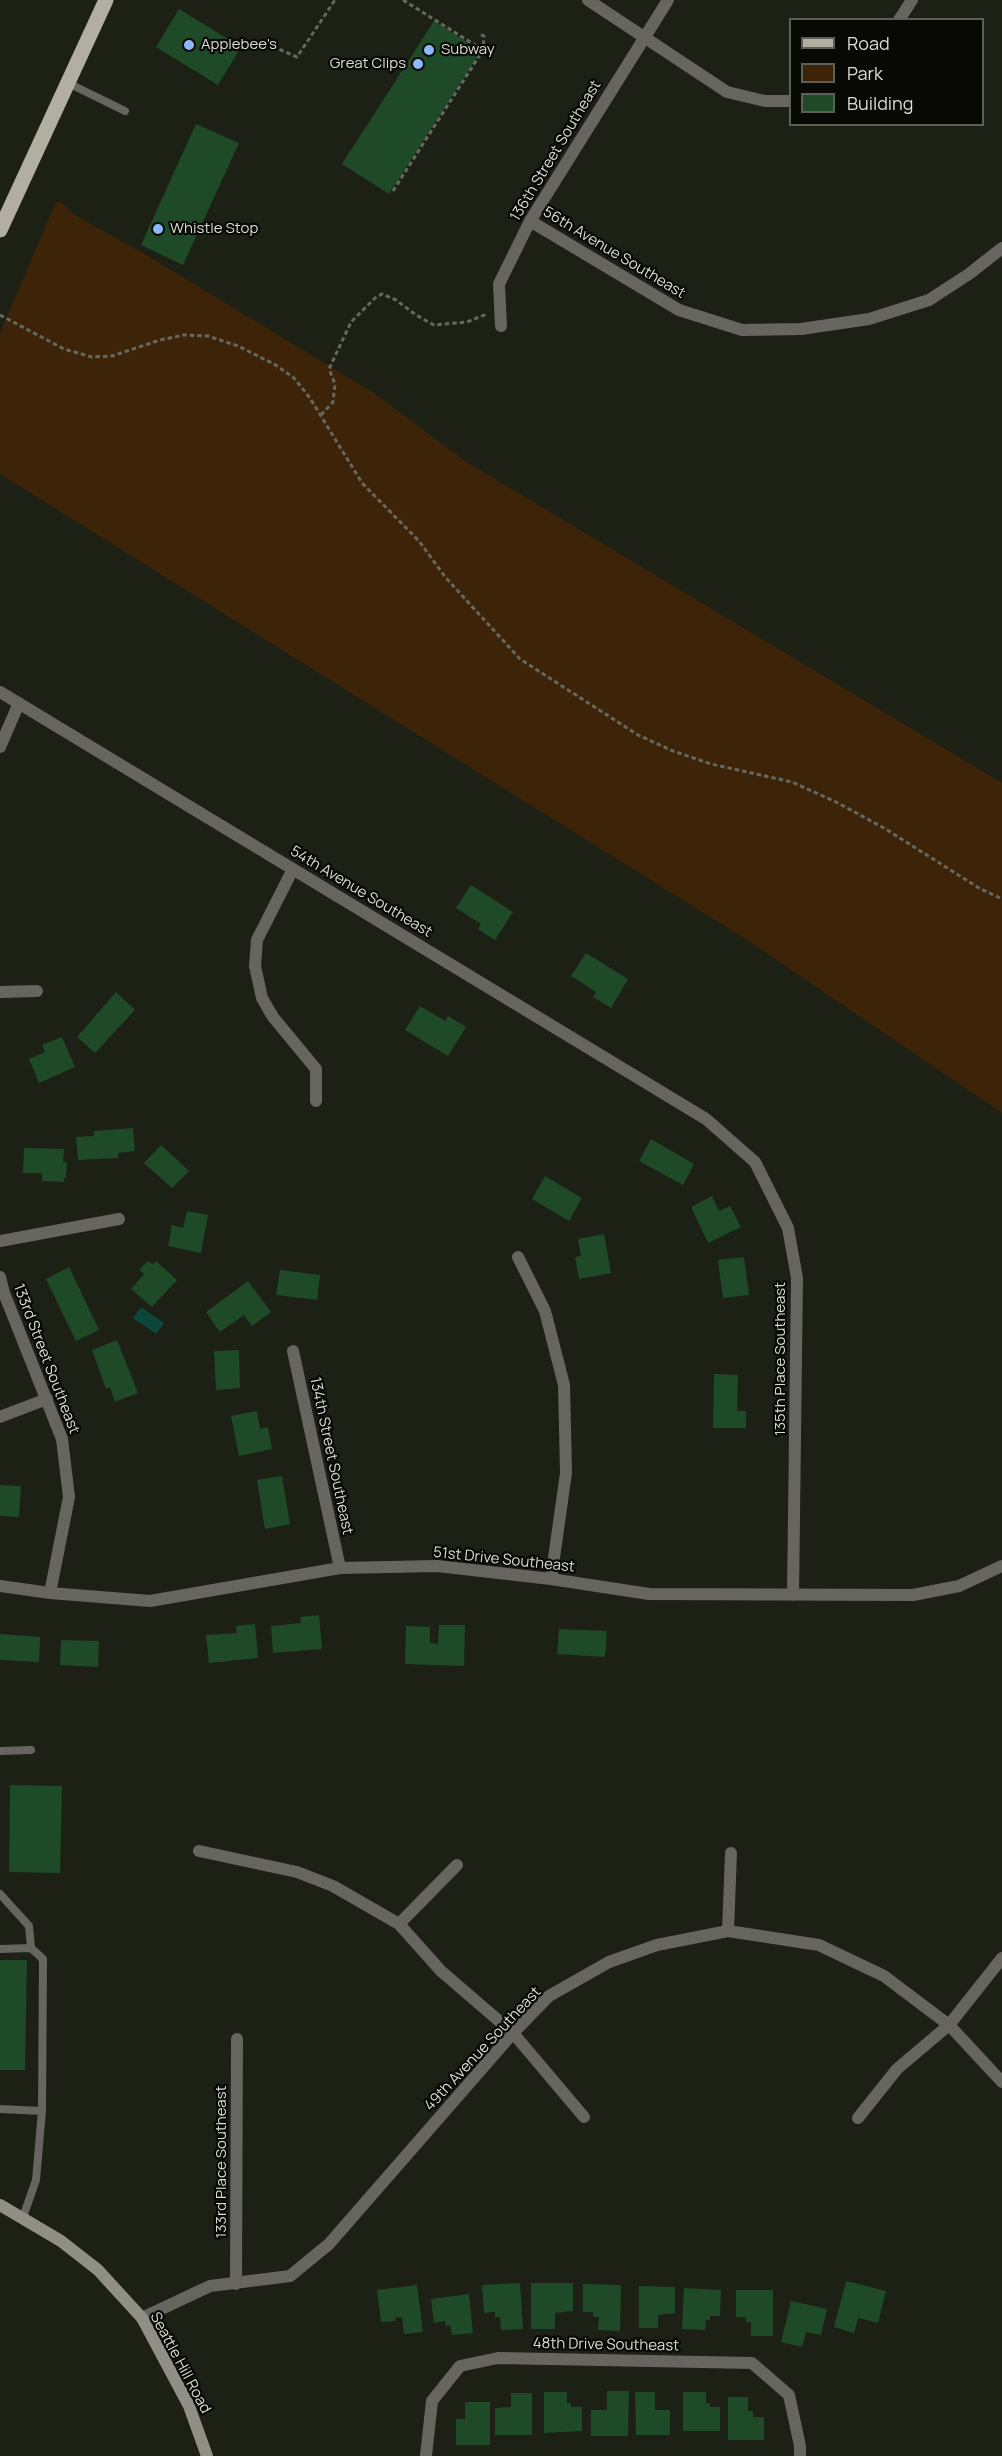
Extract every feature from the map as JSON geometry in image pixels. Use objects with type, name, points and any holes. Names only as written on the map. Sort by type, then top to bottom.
[{"type":"main road","points":[[0,230],[106,0]]},
{"type":"main road","name":"Seattle Hill Road","points":[[0,2205],[61,2241],[98,2270],[142,2318],[189,2406],[207,2456]]},
{"type":"street","points":[[588,0],[727,92],[765,101],[789,101]]},
{"type":"street","name":"136th Street Southeast","points":[[501,326],[499,284],[530,221],[668,0]]},
{"type":"street","points":[[900,18],[912,0]]},
{"type":"street","name":"56th Avenue Southeast","points":[[530,221],[679,310],[742,330],[801,328],[868,319],[929,300],[969,274],[1002,248]]},
{"type":"street","name":"54th Avenue Southeast","points":[[0,692],[706,1119]]},
{"type":"street","points":[[0,747],[19,703]]},
{"type":"street","points":[[293,869],[257,940],[255,966],[262,998],[273,1017],[316,1069],[316,1101]]},
{"type":"street","points":[[0,992],[36,991]]},
{"type":"street","name":"135th Place Southeast","points":[[706,1119],[755,1162],[788,1228],[797,1278],[793,1595]]},
{"type":"street","points":[[0,1241],[119,1219]]},
{"type":"street","points":[[519,1257],[546,1311],[564,1384],[566,1473],[551,1579]]},
{"type":"street","name":"133rd Street Southeast","points":[[0,1277],[4,1293],[62,1439],[69,1497],[50,1593]]},
{"type":"street","name":"134th Street Southeast","points":[[293,1351],[340,1568]]},
{"type":"street","points":[[0,1417],[47,1399]]},
{"type":"street","name":"51st Drive Southeast","points":[[0,1586],[50,1593],[150,1601],[340,1568],[438,1566],[551,1579],[649,1594],[913,1595],[959,1586],[1002,1566]]},
{"type":"street","points":[[199,1851],[297,1872],[333,1886],[399,1924],[441,1971],[513,2033],[584,2117]]},
{"type":"street","points":[[728,1931],[731,1853]]},
{"type":"street","points":[[399,1924],[457,1865]]},
{"type":"street","name":"49th Avenue Southeast","points":[[142,2318],[210,2286],[290,2276],[329,2244],[513,2033],[549,1996],[609,1962],[657,1945],[728,1931],[819,1945],[884,1976],[949,2025],[1002,2082]]},
{"type":"street","points":[[858,2118],[897,2069],[949,2025],[1002,1958]]},
{"type":"street","name":"133rd Place Southeast","points":[[236,2284],[237,2039]]},
{"type":"street","name":"48th Drive Southeast","points":[[426,2456],[432,2402],[460,2366],[498,2358],[752,2363],[789,2395],[800,2456]]},
{"type":"lane","points":[[68,83],[126,111]]},
{"type":"lane","points":[[0,1751],[31,1750]]},
{"type":"lane","points":[[0,1894],[28,1926],[31,1948],[43,1959],[42,2111],[36,2180],[23,2217]]},
{"type":"lane","points":[[0,1949],[31,1948]]},
{"type":"lane","points":[[0,2109],[42,2111]]},
{"type":"path","points":[[251,43],[262,42],[297,57],[335,0]]},
{"type":"path","points":[[403,0],[483,50]]},
{"type":"path","points":[[393,192],[483,50],[484,36],[480,34]]},
{"type":"path","points":[[321,415],[333,402],[335,384],[329,369],[351,321],[375,298],[382,294],[396,300],[434,326],[467,322],[500,308]]},
{"type":"path","points":[[0,315],[63,349],[92,357],[112,356],[160,340],[184,335],[208,336],[238,346],[294,378],[321,415],[362,483],[412,533],[446,578],[520,659],[638,735],[673,751],[711,764],[792,782],[884,828],[979,888],[1002,899]]},
{"type":"green space","points":[[56,202],[62,202],[73,214],[143,253],[374,393],[465,461],[1002,783],[1002,1113],[750,942],[0,474],[0,333]]},
{"type":"water","points":[[141,1307],[164,1323],[156,1334],[133,1318]]},
{"type":"building","points":[[179,9],[241,47],[218,85],[156,47]]},
{"type":"building","points":[[434,21],[481,51],[389,194],[342,164]]},
{"type":"building","points":[[196,124],[239,143],[183,265],[141,245]]},
{"type":"building","points":[[471,885],[513,912],[495,940],[478,929],[481,924],[456,908]]},
{"type":"building","points":[[586,953],[628,979],[611,1008],[593,997],[596,992],[571,976]]},
{"type":"building","points":[[116,992],[135,1010],[95,1053],[77,1037]]},
{"type":"building","points":[[420,1006],[445,1021],[448,1016],[466,1027],[448,1056],[405,1030]]},
{"type":"building","points":[[62,1037],[75,1067],[39,1083],[29,1059],[45,1052],[42,1045]]},
{"type":"building","points":[[133,1128],[135,1151],[118,1153],[118,1158],[78,1160],[76,1137],[94,1136],[94,1131]]},
{"type":"building","points":[[651,1139],[694,1164],[683,1185],[639,1161]]},
{"type":"building","points":[[161,1145],[189,1171],[172,1188],[144,1163]]},
{"type":"building","points":[[24,1148],[64,1149],[63,1162],[67,1162],[64,1182],[42,1181],[42,1173],[23,1173]]},
{"type":"building","points":[[545,1176],[582,1198],[569,1221],[532,1199]]},
{"type":"building","points":[[712,1196],[719,1211],[730,1206],[741,1227],[708,1243],[691,1207]]},
{"type":"building","points":[[187,1211],[208,1215],[201,1253],[168,1246],[172,1225],[183,1228]]},
{"type":"building","points":[[604,1234],[611,1273],[579,1279],[575,1257],[581,1256],[578,1239]]},
{"type":"building","points":[[744,1257],[749,1295],[723,1298],[718,1260]]},
{"type":"building","points":[[148,1261],[153,1265],[156,1261],[177,1280],[152,1307],[131,1289],[144,1274],[139,1270]]},
{"type":"building","points":[[69,1267],[99,1330],[76,1341],[46,1279]]},
{"type":"building","points":[[280,1270],[320,1275],[317,1300],[276,1295]]},
{"type":"building","points":[[248,1281],[271,1312],[252,1326],[244,1315],[220,1332],[206,1312]]},
{"type":"building","points":[[117,1340],[138,1393],[115,1402],[110,1387],[106,1389],[92,1350]]},
{"type":"building","points":[[239,1350],[240,1388],[216,1390],[214,1351]]},
{"type":"building","points":[[714,1374],[738,1375],[737,1411],[746,1411],[746,1428],[713,1428]]},
{"type":"building","points":[[257,1411],[260,1429],[268,1427],[272,1449],[239,1456],[231,1416]]},
{"type":"building","points":[[282,1476],[290,1524],[265,1529],[257,1480]]},
{"type":"building","points":[[0,1485],[21,1486],[19,1517],[0,1516]]},
{"type":"building","points":[[319,1615],[322,1649],[273,1653],[271,1626],[301,1623],[300,1617]]},
{"type":"building","points":[[255,1624],[258,1658],[209,1663],[206,1635],[237,1633],[236,1626]]},
{"type":"building","points":[[439,1625],[465,1625],[464,1666],[405,1664],[406,1626],[430,1627],[430,1643],[438,1644]]},
{"type":"building","points":[[559,1629],[607,1631],[605,1657],[557,1654]]},
{"type":"building","points":[[0,1634],[40,1637],[39,1662],[0,1660]]},
{"type":"building","points":[[61,1640],[99,1641],[98,1667],[60,1665]]},
{"type":"building","points":[[10,1785],[62,1786],[60,1873],[9,1872]]},
{"type":"building","points":[[0,1960],[27,1960],[25,2070],[0,2070]]},
{"type":"building","points":[[846,2281],[886,2291],[878,2323],[858,2318],[854,2333],[834,2327]]},
{"type":"building","points":[[520,2283],[523,2329],[501,2330],[500,2317],[495,2317],[495,2312],[484,2313],[482,2285]]},
{"type":"building","points":[[531,2283],[573,2283],[573,2311],[555,2313],[555,2329],[531,2329]]},
{"type":"building","points":[[583,2284],[621,2285],[620,2331],[598,2330],[599,2317],[593,2317],[593,2312],[583,2312]]},
{"type":"building","points":[[417,2285],[423,2332],[404,2334],[402,2317],[395,2318],[396,2321],[381,2322],[377,2290]]},
{"type":"building","points":[[639,2286],[675,2287],[675,2313],[658,2315],[658,2328],[639,2328]]},
{"type":"building","points":[[684,2288],[721,2290],[720,2316],[710,2316],[710,2320],[706,2320],[705,2330],[682,2329]]},
{"type":"building","points":[[736,2290],[773,2290],[773,2336],[751,2336],[751,2322],[746,2322],[746,2317],[736,2317]]},
{"type":"building","points":[[469,2294],[473,2333],[452,2335],[450,2325],[446,2326],[445,2321],[434,2323],[431,2299]]},
{"type":"building","points":[[791,2301],[827,2309],[821,2335],[806,2332],[802,2347],[781,2342]]},
{"type":"building","points":[[607,2391],[629,2391],[628,2436],[591,2436],[591,2410],[607,2410]]},
{"type":"building","points":[[544,2392],[567,2392],[567,2403],[571,2403],[571,2407],[582,2407],[582,2431],[544,2433]]},
{"type":"building","points":[[635,2392],[655,2392],[655,2410],[670,2410],[670,2435],[636,2435]]},
{"type":"building","points":[[683,2392],[706,2392],[706,2403],[710,2403],[710,2407],[720,2407],[720,2431],[683,2431]]},
{"type":"building","points":[[511,2393],[532,2393],[532,2435],[495,2435],[495,2408],[511,2407]]},
{"type":"building","points":[[728,2397],[748,2397],[748,2411],[753,2411],[753,2417],[764,2417],[764,2440],[728,2440]]},
{"type":"building","points":[[465,2402],[490,2402],[490,2445],[456,2445],[456,2419],[465,2419]]},
{"type":"place","name":"Applebee's","points":[[189,45]]},
{"type":"place","name":"Subway","points":[[429,50]]},
{"type":"place","name":"Great Clips","points":[[418,64]]},
{"type":"place","name":"Whistle Stop","points":[[158,229]]}]
